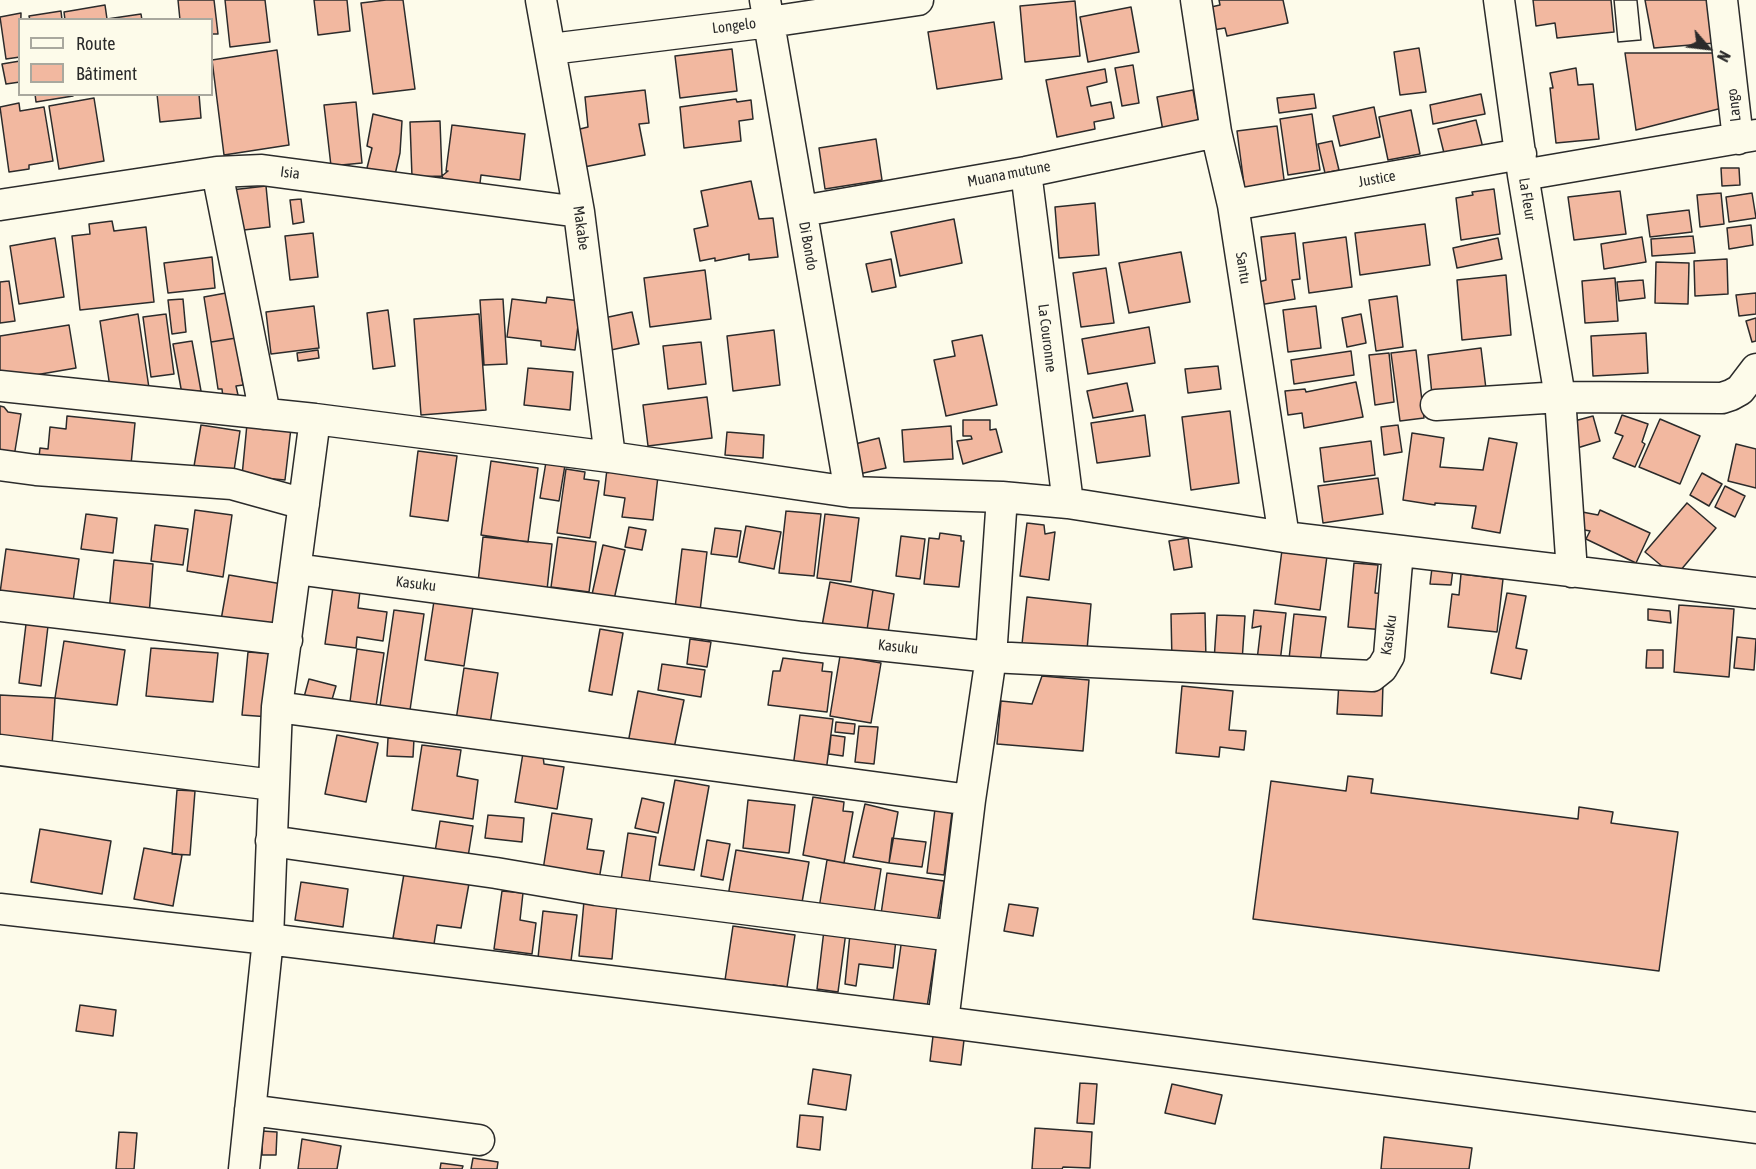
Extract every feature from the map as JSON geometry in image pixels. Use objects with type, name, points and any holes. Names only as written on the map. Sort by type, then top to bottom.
[{"type":"street","name":"Makabe","points":[[542,0],[579,212],[610,457]]},
{"type":"street","name":"Longelo","points":[[551,50],[767,11],[918,0]]},
{"type":"street","name":"Santu","points":[[1196,0],[1216,132],[1233,205],[1284,537]]},
{"type":"street","name":"La Fleur","points":[[1499,0],[1522,165],[1560,397],[1572,572]]},
{"type":"street","name":"Lango","points":[[1722,0],[1747,137]]},
{"type":"street","name":"Di Bondo","points":[[767,11],[850,492]]},
{"type":"street","name":"Muana mutune","points":[[802,211],[1026,172],[1216,132]]},
{"type":"street","name":"Justice","points":[[1233,205],[1747,137]]},
{"type":"street","name":"Isia","points":[[0,205],[217,172],[262,170],[579,212]]},
{"type":"street","points":[[217,172],[265,414]]},
{"type":"street","name":"La Couronne","points":[[1026,172],[1068,503]]},
{"type":"street","points":[[1436,405],[1560,397],[1722,398],[1740,390],[1756,369]]},
{"type":"street","points":[[0,387],[315,419],[610,457],[850,492],[1002,497],[1068,503],[1284,537],[1756,593]]},
{"type":"street","points":[[244,1169],[268,939],[278,706],[315,419]]},
{"type":"street","points":[[0,465],[36,470],[231,484],[304,504]]},
{"type":"street","points":[[943,1022],[970,800],[991,657],[1002,497]]},
{"type":"street","name":"Kasuku","points":[[296,569],[802,637],[991,657],[1372,676],[1382,668],[1389,656],[1398,551]]},
{"type":"street","points":[[0,606],[287,640]]},
{"type":"street","points":[[278,706],[970,800]]},
{"type":"street","points":[[0,750],[273,785]]},
{"type":"street","points":[[271,841],[607,891],[953,936]]},
{"type":"street","points":[[0,909],[268,939],[943,1022],[1756,1128]]},
{"type":"street","points":[[250,1110],[479,1140]]},
{"type":"building","points":[[178,0],[214,0],[218,34],[213,34],[213,18],[180,18]]},
{"type":"building","points":[[225,0],[265,0],[270,42],[230,47]]},
{"type":"building","points":[[314,0],[347,0],[350,31],[318,35]]},
{"type":"building","points":[[403,0],[415,89],[373,94],[361,3]]},
{"type":"building","points":[[1219,0],[1283,0],[1288,23],[1227,36],[1225,28],[1213,30],[1211,7],[1220,5]]},
{"type":"building","points":[[1533,0],[1611,0],[1614,32],[1557,38],[1555,23],[1536,26]]},
{"type":"building","points":[[1614,0],[1637,0],[1641,40],[1618,42]]},
{"type":"building","points":[[1614,0],[1637,0],[1641,40],[1618,42]]},
{"type":"building","points":[[1645,0],[1708,0],[1715,43],[1654,48]]},
{"type":"building","points":[[1075,1],[1080,56],[1025,62],[1020,6]]},
{"type":"building","points":[[105,5],[107,18],[65,18],[64,12]]},
{"type":"building","points":[[1131,7],[1139,52],[1088,62],[1080,17]]},
{"type":"building","points":[[61,11],[62,18],[30,18],[29,16]]},
{"type":"building","points":[[21,13],[21,18],[18,18],[18,57],[6,59],[0,17]]},
{"type":"building","points":[[141,14],[142,18],[114,18]]},
{"type":"building","points":[[994,22],[1002,79],[937,89],[928,32]]},
{"type":"building","points":[[1419,48],[1426,92],[1400,95],[1394,52]]},
{"type":"building","points":[[732,49],[737,91],[680,98],[675,56]]},
{"type":"building","points":[[277,50],[289,145],[224,155],[213,60]]},
{"type":"building","points":[[1625,53],[1724,53],[1726,107],[1636,130]]},
{"type":"building","points":[[18,61],[18,82],[6,84],[2,64]]},
{"type":"building","points":[[1133,65],[1139,103],[1122,106],[1115,68]]},
{"type":"building","points":[[1576,68],[1578,85],[1593,84],[1599,139],[1556,143],[1550,73]]},
{"type":"building","points":[[1105,69],[1107,82],[1087,87],[1091,106],[1111,102],[1114,118],[1094,122],[1095,129],[1057,137],[1046,80]]},
{"type":"building","points":[[645,90],[649,123],[639,124],[645,155],[584,167],[576,130],[588,127],[585,97]]},
{"type":"building","points":[[1193,90],[1199,123],[1163,131],[1157,97]]},
{"type":"building","points":[[1314,94],[1316,108],[1279,113],[1277,98]]},
{"type":"building","points":[[1481,94],[1485,114],[1433,124],[1430,105]]},
{"type":"building","points":[[35,96],[73,96],[36,102]]},
{"type":"building","points":[[157,96],[199,96],[201,118],[160,122]]},
{"type":"building","points":[[94,98],[104,161],[59,169],[49,106]]},
{"type":"building","points":[[736,99],[737,102],[751,100],[753,119],[739,121],[741,141],[684,148],[680,107]]},
{"type":"building","points":[[356,102],[362,163],[331,166],[324,105]]},
{"type":"building","points":[[19,103],[20,111],[44,107],[53,161],[29,165],[29,169],[9,172],[0,107]]},
{"type":"building","points":[[1374,107],[1380,137],[1340,146],[1333,116]]},
{"type":"building","points":[[1411,110],[1420,154],[1388,160],[1379,117]]},
{"type":"building","points":[[373,114],[402,121],[400,153],[394,179],[366,172],[372,148],[367,146]]},
{"type":"building","points":[[1312,114],[1320,170],[1288,175],[1280,119]]},
{"type":"building","points":[[1476,120],[1484,152],[1446,161],[1438,129]]},
{"type":"building","points":[[440,121],[442,176],[412,177],[410,122]]},
{"type":"building","points":[[452,125],[525,134],[520,180],[481,175],[479,191],[446,186],[442,176],[448,171],[446,171]]},
{"type":"building","points":[[1277,126],[1285,187],[1245,192],[1237,131]]},
{"type":"building","points":[[876,139],[882,180],[825,189],[819,148]]},
{"type":"building","points":[[1332,141],[1339,170],[1325,173],[1318,144]]},
{"type":"building","points":[[1721,168],[1739,168],[1740,185],[1722,186]]},
{"type":"building","points":[[751,181],[759,219],[773,218],[778,257],[749,260],[749,254],[715,261],[715,258],[700,261],[694,229],[708,226],[701,191]]},
{"type":"building","points":[[266,186],[270,227],[235,231],[231,190]]},
{"type":"building","points":[[1494,189],[1500,234],[1461,240],[1456,198],[1473,195],[1472,192]]},
{"type":"building","points":[[1620,191],[1626,234],[1574,240],[1568,197]]},
{"type":"building","points":[[1721,193],[1724,224],[1700,227],[1697,195]]},
{"type":"building","points":[[1752,193],[1756,218],[1729,222],[1726,197]]},
{"type":"building","points":[[301,199],[304,222],[293,224],[290,200]]},
{"type":"building","points":[[1095,203],[1099,255],[1059,258],[1055,207]]},
{"type":"building","points":[[1689,210],[1692,232],[1650,237],[1647,215]]},
{"type":"building","points":[[954,219],[962,263],[900,276],[891,232]]},
{"type":"building","points":[[112,221],[114,231],[146,227],[154,302],[80,310],[72,236],[90,234],[89,224]]},
{"type":"building","points":[[1425,224],[1430,265],[1360,275],[1355,233]]},
{"type":"building","points":[[1751,225],[1753,245],[1729,249],[1727,228]]},
{"type":"building","points":[[313,233],[318,277],[290,280],[285,236]]},
{"type":"building","points":[[1295,233],[1300,279],[1292,280],[1295,299],[1259,305],[1255,283],[1266,280],[1261,237]]},
{"type":"building","points":[[1693,236],[1695,253],[1652,256],[1651,239]]},
{"type":"building","points":[[1346,237],[1352,287],[1309,293],[1303,243]]},
{"type":"building","points":[[1642,237],[1646,262],[1604,269],[1601,244]]},
{"type":"building","points":[[55,238],[64,297],[19,304],[10,246]]},
{"type":"building","points":[[1498,238],[1502,259],[1457,268],[1453,248]]},
{"type":"building","points":[[1181,252],[1190,302],[1129,313],[1119,263]]},
{"type":"building","points":[[212,257],[215,288],[168,293],[164,263]]},
{"type":"building","points":[[891,259],[896,287],[872,292],[866,264]]},
{"type":"building","points":[[1727,259],[1728,294],[1695,296],[1694,261]]},
{"type":"building","points":[[1656,262],[1689,263],[1688,304],[1655,303]]},
{"type":"building","points":[[1106,268],[1114,323],[1081,327],[1073,273]]},
{"type":"building","points":[[705,270],[711,319],[650,327],[644,278]]},
{"type":"building","points":[[1506,275],[1511,335],[1462,340],[1457,280]]},
{"type":"building","points":[[1615,278],[1618,321],[1585,323],[1582,281]]},
{"type":"building","points":[[1643,280],[1645,298],[1619,301],[1617,282]]},
{"type":"building","points":[[9,281],[15,321],[0,323],[0,282]]},
{"type":"building","points":[[226,293],[236,338],[211,342],[204,297]]},
{"type":"building","points":[[1756,293],[1756,314],[1739,316],[1736,295]]},
{"type":"building","points":[[1397,296],[1403,347],[1376,351],[1369,300]]},
{"type":"building","points":[[547,297],[581,301],[575,350],[541,346],[541,341],[507,337],[512,299],[546,303]]},
{"type":"building","points":[[183,299],[186,332],[172,334],[168,300]]},
{"type":"building","points":[[503,299],[507,364],[484,365],[480,300]]},
{"type":"building","points":[[314,306],[319,348],[271,354],[266,312]]},
{"type":"building","points":[[1316,306],[1321,348],[1288,352],[1283,310]]},
{"type":"building","points":[[388,310],[395,366],[373,369],[367,313]]},
{"type":"building","points":[[632,312],[639,344],[611,350],[604,318]]},
{"type":"building","points":[[138,314],[149,388],[111,394],[100,321]]},
{"type":"building","points":[[166,314],[174,374],[151,377],[143,317]]},
{"type":"building","points":[[479,314],[486,410],[421,415],[414,319]]},
{"type":"building","points":[[1361,314],[1366,343],[1347,347],[1342,318]]},
{"type":"building","points":[[1756,318],[1756,341],[1752,342],[1746,321]]},
{"type":"building","points":[[69,325],[76,368],[0,381],[0,336]]},
{"type":"building","points":[[1149,327],[1155,363],[1088,374],[1082,339]]},
{"type":"building","points":[[774,330],[780,385],[733,391],[727,336]]},
{"type":"building","points":[[1646,333],[1648,373],[1593,376],[1591,336]]},
{"type":"building","points":[[982,335],[997,405],[946,416],[934,360],[955,356],[952,341]]},
{"type":"building","points":[[236,338],[243,385],[236,386],[238,395],[223,398],[222,389],[218,389],[211,342]]},
{"type":"building","points":[[192,341],[201,391],[182,394],[173,344]]},
{"type":"building","points":[[701,342],[706,384],[668,389],[663,346]]},
{"type":"building","points":[[1481,348],[1486,389],[1432,395],[1428,355]]},
{"type":"building","points":[[318,350],[319,358],[298,361],[297,353]]},
{"type":"building","points":[[1416,350],[1424,418],[1400,421],[1391,353]]},
{"type":"building","points":[[1351,351],[1354,375],[1294,384],[1291,360]]},
{"type":"building","points":[[1389,353],[1394,402],[1375,405],[1369,355]]},
{"type":"building","points":[[1218,366],[1221,389],[1188,393],[1185,369]]},
{"type":"building","points":[[528,368],[573,372],[570,410],[524,405]]},
{"type":"building","points":[[1356,382],[1363,417],[1304,428],[1302,413],[1288,415],[1285,391],[1305,389],[1306,392]]},
{"type":"building","points":[[1127,383],[1133,411],[1093,418],[1087,391]]},
{"type":"building","points":[[707,397],[712,438],[648,446],[643,405]]},
{"type":"building","points":[[0,406],[8,412],[21,414],[13,463],[0,461]]},
{"type":"building","points":[[1230,411],[1239,483],[1191,490],[1182,417]]},
{"type":"building","points":[[1145,415],[1150,456],[1097,463],[1091,423]]},
{"type":"building","points":[[1622,415],[1648,424],[1642,442],[1645,444],[1635,467],[1613,458],[1623,436],[1615,433]]},
{"type":"building","points":[[67,416],[135,423],[130,475],[38,466],[40,448],[48,449],[50,427],[66,429]]},
{"type":"building","points":[[1593,416],[1600,441],[1574,449],[1567,423]]},
{"type":"building","points":[[1660,419],[1700,436],[1680,484],[1639,467]]},
{"type":"building","points":[[963,420],[990,420],[990,430],[996,429],[1002,452],[963,464],[957,441],[972,439],[971,436],[963,436]]},
{"type":"building","points":[[247,424],[291,428],[285,480],[242,476]]},
{"type":"building","points":[[201,425],[240,431],[232,484],[192,478]]},
{"type":"building","points":[[1398,425],[1402,452],[1384,455],[1381,427]]},
{"type":"building","points":[[951,426],[953,459],[904,462],[902,430]]},
{"type":"building","points":[[727,432],[764,435],[763,458],[725,455]]},
{"type":"building","points":[[1412,433],[1444,438],[1440,467],[1483,470],[1489,438],[1517,443],[1500,533],[1472,528],[1476,506],[1435,503],[1435,505],[1403,500]]},
{"type":"building","points":[[879,438],[886,468],[859,474],[851,445]]},
{"type":"building","points":[[1371,441],[1375,475],[1324,482],[1320,448]]},
{"type":"building","points":[[1736,444],[1756,449],[1756,488],[1728,481]]},
{"type":"building","points":[[418,451],[457,456],[448,521],[410,516]]},
{"type":"building","points":[[491,461],[538,468],[528,542],[481,535]]},
{"type":"building","points":[[546,462],[565,465],[559,501],[540,498]]},
{"type":"building","points":[[566,469],[585,472],[584,479],[599,481],[590,538],[557,533]]},
{"type":"building","points":[[607,469],[658,476],[653,520],[622,517],[625,498],[604,495]]},
{"type":"building","points":[[1702,473],[1722,484],[1709,506],[1690,495]]},
{"type":"building","points":[[1378,478],[1383,514],[1323,523],[1318,486]]},
{"type":"building","points":[[1725,486],[1745,496],[1735,517],[1715,507]]},
{"type":"building","points":[[1687,503],[1716,528],[1675,577],[1645,552]]},
{"type":"building","points":[[195,510],[232,515],[223,577],[187,571]]},
{"type":"building","points":[[1600,510],[1650,533],[1636,563],[1586,539],[1590,531],[1574,528],[1577,511],[1598,515]]},
{"type":"building","points":[[786,511],[821,514],[814,576],[779,573]]},
{"type":"building","points":[[86,514],[117,518],[113,553],[81,549]]},
{"type":"building","points":[[825,514],[859,518],[851,582],[817,578]]},
{"type":"building","points":[[1027,523],[1044,525],[1045,534],[1055,532],[1049,580],[1020,576]]},
{"type":"building","points":[[155,525],[188,529],[183,565],[151,561]]},
{"type":"building","points":[[746,526],[781,532],[774,569],[739,562]]},
{"type":"building","points":[[629,527],[646,530],[642,550],[625,547]]},
{"type":"building","points":[[715,528],[741,531],[737,557],[711,554]]},
{"type":"building","points":[[940,533],[961,536],[961,541],[964,541],[959,587],[924,584],[929,538],[939,539]]},
{"type":"building","points":[[901,536],[925,539],[920,579],[896,576]]},
{"type":"building","points":[[483,537],[552,544],[547,590],[478,582]]},
{"type":"building","points":[[558,537],[596,542],[589,592],[551,587]]},
{"type":"building","points":[[1188,538],[1192,567],[1174,570],[1169,541]]},
{"type":"building","points":[[603,545],[625,550],[613,604],[591,599]]},
{"type":"building","points":[[6,549],[79,559],[73,602],[0,593]]},
{"type":"building","points":[[682,549],[707,552],[700,611],[675,608]]},
{"type":"building","points":[[1282,550],[1327,556],[1320,610],[1275,604]]},
{"type":"building","points":[[114,560],[153,564],[149,615],[109,611]]},
{"type":"building","points":[[1354,563],[1378,565],[1375,593],[1389,594],[1385,630],[1348,627]]},
{"type":"building","points":[[1432,568],[1453,569],[1451,585],[1430,584]]},
{"type":"building","points":[[1461,574],[1503,579],[1497,632],[1448,627],[1452,594],[1459,595]]},
{"type":"building","points":[[229,575],[288,585],[280,630],[221,620]]},
{"type":"building","points":[[830,582],[873,590],[867,630],[822,626]]},
{"type":"building","points":[[333,587],[360,591],[358,608],[387,612],[383,641],[357,637],[356,648],[325,644]]},
{"type":"building","points":[[873,590],[894,594],[888,633],[867,630]]},
{"type":"building","points":[[1507,593],[1526,596],[1516,648],[1527,650],[1521,679],[1491,673]]},
{"type":"building","points":[[1027,597],[1091,604],[1087,650],[1022,644]]},
{"type":"building","points":[[434,601],[473,607],[464,666],[425,660]]},
{"type":"building","points":[[1679,605],[1734,609],[1729,677],[1674,672]]},
{"type":"building","points":[[1648,609],[1670,611],[1671,623],[1648,620]]},
{"type":"building","points":[[394,610],[424,614],[410,710],[380,706]]},
{"type":"building","points":[[1254,610],[1286,613],[1280,662],[1257,660],[1261,626],[1252,628]]},
{"type":"building","points":[[1205,613],[1206,661],[1172,662],[1171,614]]},
{"type":"building","points":[[1294,614],[1326,617],[1320,662],[1289,659]]},
{"type":"building","points":[[1217,615],[1245,616],[1242,662],[1214,661]]},
{"type":"building","points":[[26,624],[48,626],[41,686],[19,683]]},
{"type":"building","points":[[600,629],[623,633],[612,695],[589,691]]},
{"type":"building","points":[[1737,637],[1756,639],[1754,670],[1734,668]]},
{"type":"building","points":[[690,639],[711,642],[707,667],[687,664]]},
{"type":"building","points":[[64,641],[125,650],[117,705],[55,698]]},
{"type":"building","points":[[151,648],[218,653],[213,702],[146,696]]},
{"type":"building","points":[[357,649],[384,653],[375,713],[349,709]]},
{"type":"building","points":[[1647,650],[1663,650],[1663,668],[1646,668]]},
{"type":"building","points":[[248,652],[275,654],[270,717],[242,715]]},
{"type":"building","points":[[840,656],[881,663],[871,723],[830,716]]},
{"type":"building","points":[[783,658],[823,663],[822,671],[832,672],[827,712],[768,705],[773,671],[780,671]]},
{"type":"building","points":[[662,664],[705,670],[701,697],[658,690]]},
{"type":"building","points":[[464,668],[498,673],[490,724],[456,720]]},
{"type":"building","points":[[1042,676],[1089,680],[1083,751],[997,744],[1001,701],[1032,704]]},
{"type":"building","points":[[309,679],[336,686],[331,703],[304,697]]},
{"type":"building","points":[[1339,682],[1383,684],[1382,716],[1337,714]]},
{"type":"building","points":[[1182,686],[1233,691],[1229,730],[1246,731],[1244,750],[1220,747],[1219,757],[1176,753]]},
{"type":"building","points":[[638,691],[684,700],[673,753],[628,743]]},
{"type":"building","points":[[0,695],[55,698],[52,746],[0,743]]},
{"type":"building","points":[[800,715],[833,719],[825,779],[793,767]]},
{"type":"building","points":[[836,722],[855,724],[854,734],[835,732]]},
{"type":"building","points":[[859,726],[878,727],[874,764],[855,762]]},
{"type":"building","points":[[337,735],[378,743],[366,802],[325,794]]},
{"type":"building","points":[[831,735],[845,737],[843,756],[829,754]]},
{"type":"building","points":[[388,738],[414,739],[413,757],[387,756]]},
{"type":"building","points":[[422,745],[461,750],[457,776],[478,780],[473,819],[412,810]]},
{"type":"building","points":[[523,753],[543,756],[544,764],[564,767],[557,809],[515,802]]},
{"type":"building","points":[[1348,776],[1373,779],[1371,793],[1578,819],[1579,807],[1613,812],[1611,823],[1678,832],[1659,971],[1253,919],[1271,781],[1346,791]]},
{"type":"building","points":[[675,780],[709,786],[694,870],[659,865]]},
{"type":"building","points":[[177,790],[195,791],[190,855],[172,854]]},
{"type":"building","points":[[813,797],[844,802],[843,811],[853,812],[844,863],[803,855]]},
{"type":"building","points":[[642,798],[664,803],[658,833],[635,828]]},
{"type":"building","points":[[748,800],[795,805],[789,853],[743,848]]},
{"type":"building","points":[[865,804],[898,812],[889,863],[853,857]]},
{"type":"building","points":[[935,809],[952,812],[944,875],[927,873]]},
{"type":"building","points":[[552,813],[592,819],[587,849],[604,851],[598,885],[542,876]]},
{"type":"building","points":[[488,815],[524,818],[522,842],[485,838]]},
{"type":"building","points":[[440,821],[473,826],[467,863],[434,858]]},
{"type":"building","points":[[40,829],[111,841],[102,894],[31,882]]},
{"type":"building","points":[[628,833],[656,837],[648,891],[620,887]]},
{"type":"building","points":[[892,838],[926,842],[922,867],[889,863]]},
{"type":"building","points":[[707,840],[730,844],[723,880],[701,876]]},
{"type":"building","points":[[144,848],[182,855],[173,906],[134,899]]},
{"type":"building","points":[[736,850],[809,862],[800,914],[727,902]]},
{"type":"building","points":[[827,860],[881,869],[874,913],[818,914]]},
{"type":"building","points":[[405,868],[470,878],[461,928],[437,925],[434,944],[393,938]]},
{"type":"building","points":[[887,873],[944,881],[936,929],[880,921]]},
{"type":"building","points":[[301,882],[348,889],[343,927],[295,920]]},
{"type":"building","points":[[502,891],[523,893],[520,920],[536,923],[532,954],[494,949]]},
{"type":"building","points":[[584,901],[617,903],[612,959],[579,956]]},
{"type":"building","points":[[1009,904],[1038,908],[1033,936],[1004,931]]},
{"type":"building","points":[[543,911],[577,915],[571,961],[538,958]]},
{"type":"building","points":[[733,926],[795,935],[787,987],[773,985],[771,994],[724,987]]},
{"type":"building","points":[[824,930],[846,932],[838,992],[817,989]]},
{"type":"building","points":[[850,934],[896,939],[893,968],[859,964],[856,986],[845,984]]},
{"type":"building","points":[[902,938],[937,943],[927,1007],[893,1002]]},
{"type":"building","points":[[80,1005],[116,1010],[113,1036],[76,1031]]},
{"type":"building","points":[[933,1036],[964,1040],[961,1065],[930,1061]]},
{"type":"building","points":[[813,1069],[851,1075],[846,1110],[808,1104]]},
{"type":"building","points":[[1080,1083],[1097,1084],[1094,1124],[1077,1123]]},
{"type":"building","points":[[1172,1084],[1222,1095],[1215,1124],[1165,1113]]},
{"type":"building","points":[[800,1115],[823,1117],[820,1150],[797,1147]]},
{"type":"building","points":[[1035,1128],[1092,1132],[1090,1168],[1032,1169]]},
{"type":"building","points":[[262,1131],[277,1132],[276,1155],[262,1155]]},
{"type":"building","points":[[119,1132],[137,1133],[134,1169],[116,1169]]},
{"type":"building","points":[[1384,1137],[1472,1148],[1469,1169],[1381,1169]]},
{"type":"building","points":[[302,1139],[341,1146],[337,1169],[298,1169]]},
{"type":"building","points":[[473,1158],[498,1162],[497,1169],[471,1169]]},
{"type":"building","points":[[441,1163],[463,1166],[462,1169],[440,1169]]}]
